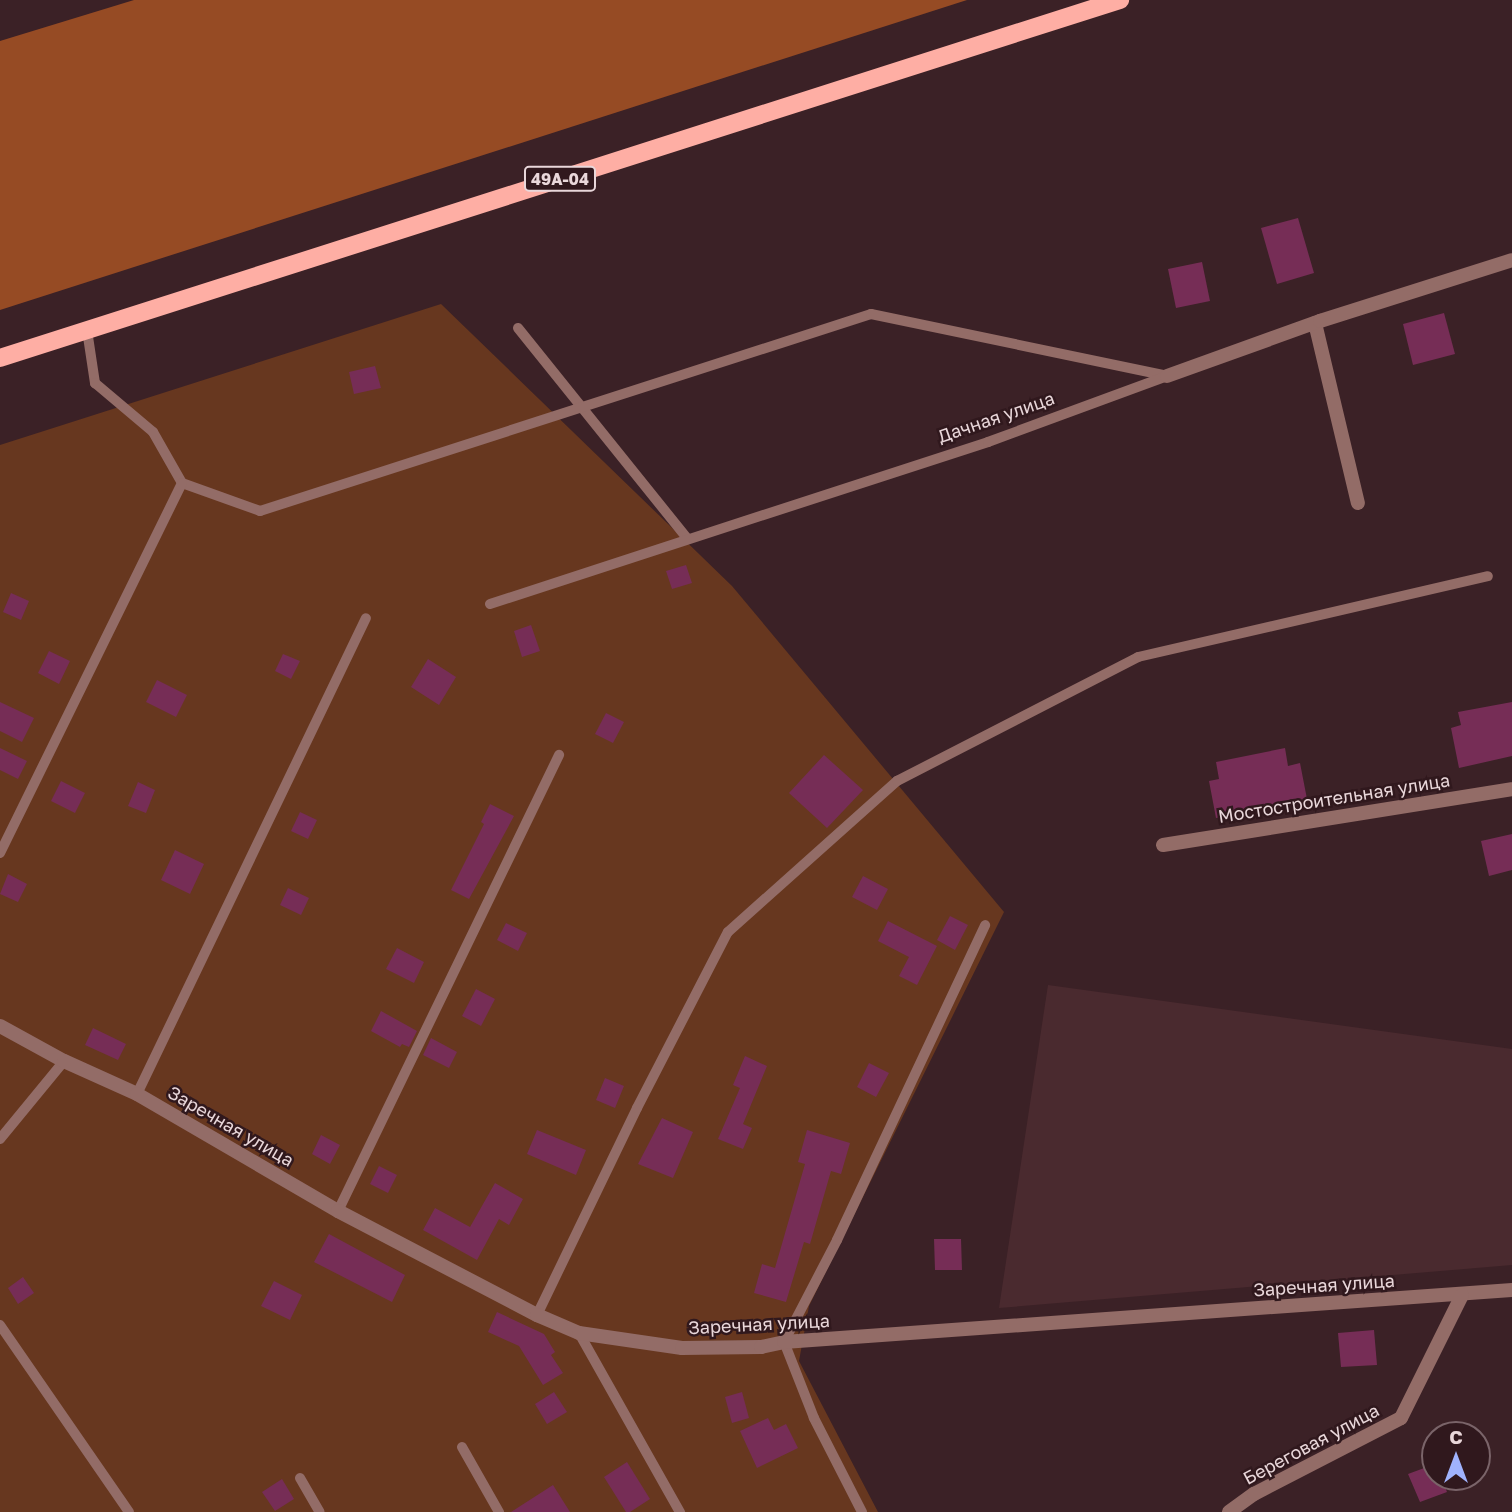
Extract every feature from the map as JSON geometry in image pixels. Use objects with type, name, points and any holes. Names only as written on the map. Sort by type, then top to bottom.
[{"type":"main road","name":"49А-04","points":[[0,358],[1120,0]]},
{"type":"street","name":"Дачная улица","points":[[1167,376],[1314,323],[1512,260]]},
{"type":"street","points":[[1314,323],[1358,503]]},
{"type":"street","name":"Мостостроительная улица","points":[[1163,845],[1512,789]]},
{"type":"street","name":"Заречная улица","points":[[0,1026],[64,1061],[137,1094],[338,1211],[537,1315],[579,1333],[682,1348],[761,1347],[784,1342],[1512,1290]]},
{"type":"street","name":"Береговая улица","points":[[1229,1512],[1254,1494],[1401,1418],[1462,1295]]},
{"type":"lane","points":[[88,330],[95,383],[153,432],[182,483],[260,511],[872,314],[1167,376]]},
{"type":"lane","points":[[518,328],[687,538]]},
{"type":"lane","name":"Дачная улица","points":[[490,604],[988,442],[1167,376]]},
{"type":"lane","points":[[0,853],[182,483]]},
{"type":"lane","points":[[537,1315],[637,1108],[728,932],[897,781],[1138,657],[1488,576]]},
{"type":"lane","points":[[137,1094],[366,618]]},
{"type":"lane","points":[[338,1211],[559,755]]},
{"type":"lane","points":[[862,1512],[814,1418],[784,1342],[837,1240],[985,925]]},
{"type":"lane","points":[[0,1139],[64,1061]]},
{"type":"lane","points":[[0,1325],[129,1512]]},
{"type":"lane","points":[[579,1333],[680,1512]]},
{"type":"lane","points":[[461,1447],[499,1512]]},
{"type":"lane","points":[[300,1478],[320,1512]]},
{"type":"shaded area","points":[[134,0],[967,0],[0,310],[0,41]]},
{"type":"shaded area","points":[[441,304],[732,586],[1004,912],[809,1306],[799,1361],[878,1512],[0,1512],[0,445]]},
{"type":"shaded area","points":[[1048,985],[1512,1049],[1512,1265],[999,1308]]},
{"type":"building","points":[[1298,218],[1314,273],[1277,284],[1261,228]]},
{"type":"building","points":[[1202,262],[1210,301],[1176,308],[1168,269]]},
{"type":"building","points":[[1444,313],[1455,354],[1413,365],[1403,324]]},
{"type":"building","points":[[375,366],[381,388],[354,394],[349,372]]},
{"type":"building","points":[[686,565],[692,583],[672,589],[666,571]]},
{"type":"building","points":[[11,593],[29,601],[21,620],[3,612]]},
{"type":"building","points":[[531,625],[540,651],[522,657],[514,631]]},
{"type":"building","points":[[49,651],[70,661],[59,684],[38,673]]},
{"type":"building","points":[[283,654],[300,661],[291,679],[275,671]]},
{"type":"building","points":[[428,659],[456,677],[439,705],[411,687]]},
{"type":"building","points":[[157,680],[187,695],[176,717],[146,702]]},
{"type":"building","points":[[0,702],[34,718],[22,742],[0,731]]},
{"type":"building","points":[[1512,702],[1512,756],[1459,768],[1451,728],[1461,725],[1458,712]]},
{"type":"building","points":[[606,713],[624,722],[613,743],[595,734]]},
{"type":"building","points":[[0,748],[27,761],[18,779],[0,770]]},
{"type":"building","points":[[1285,748],[1288,766],[1300,763],[1307,799],[1216,818],[1209,781],[1219,779],[1216,762]]},
{"type":"building","points":[[824,755],[863,790],[827,828],[789,793]]},
{"type":"building","points":[[61,781],[85,793],[75,813],[51,801]]},
{"type":"building","points":[[138,782],[155,790],[146,813],[128,806]]},
{"type":"building","points":[[490,804],[514,816],[469,899],[451,890],[484,824],[481,822]]},
{"type":"building","points":[[300,812],[317,820],[308,839],[291,831]]},
{"type":"building","points":[[1512,834],[1512,870],[1489,876],[1481,841]]},
{"type":"building","points":[[175,850],[204,864],[190,894],[161,880]]},
{"type":"building","points":[[8,874],[27,884],[18,902],[0,894]]},
{"type":"building","points":[[863,876],[888,889],[877,910],[852,897]]},
{"type":"building","points":[[288,888],[309,898],[301,915],[280,905]]},
{"type":"building","points":[[950,916],[968,925],[955,950],[937,940]]},
{"type":"building","points":[[888,921],[937,946],[917,985],[899,976],[909,957],[878,941]]},
{"type":"building","points":[[506,923],[527,933],[518,951],[497,940]]},
{"type":"building","points":[[397,948],[424,962],[414,983],[386,969]]},
{"type":"building","points":[[476,989],[495,999],[481,1026],[462,1016]]},
{"type":"building","points":[[381,1011],[417,1031],[409,1047],[402,1044],[400,1047],[371,1031]]},
{"type":"building","points":[[93,1028],[126,1044],[118,1060],[85,1045]]},
{"type":"building","points":[[431,1038],[457,1052],[449,1068],[423,1055]]},
{"type":"building","points":[[745,1056],[767,1066],[743,1124],[752,1128],[743,1149],[718,1139],[740,1088],[733,1085]]},
{"type":"building","points":[[869,1063],[889,1073],[876,1097],[857,1087]]},
{"type":"building","points":[[605,1078],[624,1086],[615,1108],[596,1100]]},
{"type":"building","points":[[662,1118],[693,1132],[673,1178],[638,1164]]},
{"type":"building","points":[[537,1130],[586,1150],[576,1175],[527,1154]]},
{"type":"building","points":[[807,1130],[850,1143],[841,1174],[831,1171],[810,1244],[804,1242],[786,1302],[754,1293],[762,1264],[775,1268],[805,1164],[798,1162]]},
{"type":"building","points":[[321,1135],[340,1145],[330,1164],[312,1154]]},
{"type":"building","points":[[379,1166],[397,1175],[388,1193],[370,1184]]},
{"type":"building","points":[[495,1183],[523,1199],[509,1225],[499,1219],[477,1260],[423,1230],[435,1208],[470,1227]]},
{"type":"building","points":[[329,1234],[405,1275],[392,1302],[314,1262]]},
{"type":"building","points":[[934,1239],[961,1239],[962,1270],[935,1270]]},
{"type":"building","points":[[23,1277],[34,1293],[18,1304],[8,1288]]},
{"type":"building","points":[[274,1281],[302,1295],[290,1320],[261,1306]]},
{"type":"building","points":[[497,1312],[544,1334],[555,1352],[551,1355],[563,1373],[543,1385],[519,1346],[488,1332]]},
{"type":"building","points":[[1374,1330],[1377,1365],[1341,1367],[1338,1333]]},
{"type":"building","points":[[554,1392],[567,1412],[547,1424],[535,1404]]},
{"type":"building","points":[[742,1392],[749,1418],[732,1423],[725,1397]]},
{"type":"building","points":[[768,1418],[774,1430],[786,1424],[798,1448],[757,1468],[740,1431]]},
{"type":"building","points":[[627,1462],[650,1499],[630,1512],[626,1512],[604,1477]]},
{"type":"building","points":[[1421,1469],[1421,1491],[1447,1492],[1420,1502],[1408,1474]]},
{"type":"building","points":[[282,1479],[294,1499],[275,1511],[262,1492]]},
{"type":"building","points":[[553,1485],[570,1512],[511,1512]]}]
